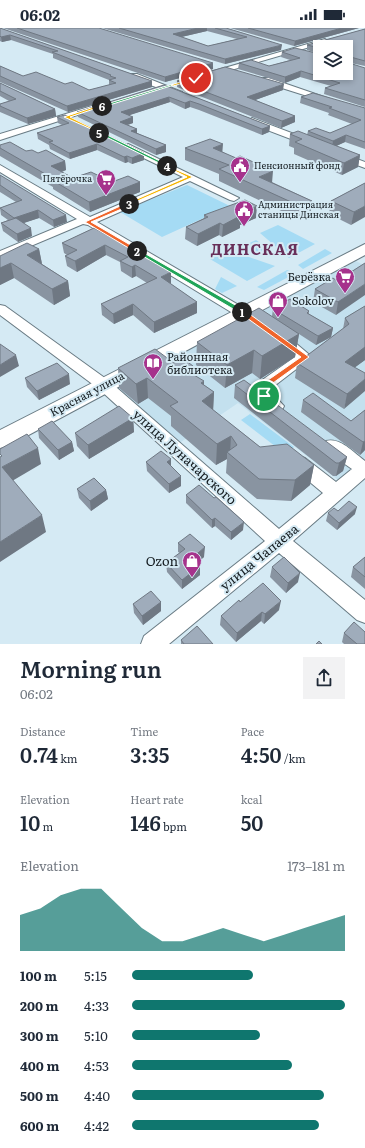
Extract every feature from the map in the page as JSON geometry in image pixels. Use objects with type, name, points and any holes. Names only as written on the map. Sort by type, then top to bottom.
[{"type":"main road","name":"Красная улица","points":[[0,440],[365,249]]},
{"type":"street","points":[[278,45],[307,53]]},
{"type":"street","points":[[206,75],[313,45]]},
{"type":"street","points":[[212,64],[242,73]]},
{"type":"street","points":[[127,74],[187,96]]},
{"type":"street","points":[[257,78],[331,101]]},
{"type":"street","points":[[152,91],[179,83]]},
{"type":"street","points":[[0,137],[102,106]]},
{"type":"street","points":[[53,110],[80,123]]},
{"type":"street","points":[[246,119],[313,145]]},
{"type":"street","points":[[122,144],[234,198]]},
{"type":"street","points":[[335,153],[365,165]]},
{"type":"street","points":[[0,168],[86,221],[243,312],[305,357],[263,387],[261,391],[264,396],[289,415]]},
{"type":"street","points":[[0,255],[191,177]]},
{"type":"street","name":"улица Луначарского","points":[[0,309],[104,385],[280,541],[365,613]]},
{"type":"street","points":[[320,438],[364,469]]},
{"type":"street","points":[[285,456],[291,458],[336,493]]},
{"type":"street","name":"улица Чапаева","points":[[152,644],[280,541],[364,469]]},
{"type":"shaded area","points":[[187,185],[230,206],[162,237],[120,212]]},
{"type":"shaded area","points":[[278,225],[315,244],[289,258],[260,233]]},
{"type":"shaded area","points":[[256,240],[269,249],[259,254],[241,247]]},
{"type":"shaded area","points":[[325,249],[332,253],[303,269],[298,265]]},
{"type":"shaded area","points":[[229,250],[275,266],[247,281],[210,259]]},
{"type":"shaded area","points":[[356,261],[365,266],[365,458],[338,480],[238,403],[178,444],[110,386]]},
{"type":"shaded area","points":[[287,270],[296,273],[264,290],[257,287]]},
{"type":"shaded area","points":[[221,277],[237,286],[222,293],[215,289]]},
{"type":"shaded area","points":[[250,414],[294,447],[287,453],[284,453],[241,420]]},
{"type":"building","points":[[0,28],[152,81],[67,106],[0,76],[0,66],[23,76],[36,72],[65,84],[72,82],[89,90],[116,83],[109,80],[116,78],[52,52],[58,51],[10,35],[1,37]]},
{"type":"building","points":[[17,28],[99,28],[213,63],[165,77]]},
{"type":"building","points":[[119,28],[198,28],[173,34],[208,46],[247,37],[215,28],[226,28],[282,45],[225,59]]},
{"type":"building","points":[[248,28],[342,28],[295,41]]},
{"type":"building","points":[[365,29],[365,61],[353,58],[353,40],[325,40]]},
{"type":"building","points":[[295,48],[313,52],[313,75],[301,71],[285,77],[239,63],[251,60],[269,66],[300,58],[282,52]]},
{"type":"building","points":[[353,64],[365,68],[365,100],[325,88],[340,83],[330,80],[353,80]]},
{"type":"building","points":[[225,67],[284,84],[247,97],[295,116],[282,121],[177,81]]},
{"type":"building","points":[[0,83],[55,109],[27,118],[0,106],[0,104],[16,99],[0,91]]},
{"type":"building","points":[[164,85],[270,126],[262,129],[199,104],[190,101],[185,103],[169,97],[121,112],[133,117],[120,122],[137,129],[131,131],[166,145],[156,149],[77,112]]},
{"type":"building","points":[[313,93],[365,108],[365,142],[346,135],[333,141],[308,131],[316,128],[330,133],[361,120],[329,108],[332,107],[301,97]]},
{"type":"building","points":[[65,115],[144,153],[132,158],[127,156],[124,157],[97,144],[69,153],[49,142],[53,141],[37,133],[69,123],[57,117]]},
{"type":"building","points":[[298,131],[360,155],[344,163],[295,142],[302,139],[290,134]]},
{"type":"building","points":[[210,139],[223,144],[213,148],[236,158],[240,156],[273,171],[259,177],[312,201],[302,207],[219,169],[229,165],[185,148]]},
{"type":"building","points":[[10,142],[26,151],[32,150],[38,153],[46,150],[65,161],[51,166],[73,178],[91,172],[112,182],[128,176],[140,182],[89,202],[52,180],[54,179],[0,148],[0,145]]},
{"type":"building","points":[[0,175],[66,215],[53,220],[38,210],[14,218],[0,208],[22,200],[0,185]]},
{"type":"building","points":[[365,183],[365,206],[354,212],[331,201]]},
{"type":"building","points":[[245,200],[257,206],[237,215],[240,216],[223,225],[220,223],[198,234],[186,227],[208,217],[204,215]]},
{"type":"building","points":[[16,218],[31,228],[17,234],[1,223]]},
{"type":"building","points":[[94,228],[149,258],[148,259],[171,272],[161,277],[197,302],[154,322],[133,304],[113,314],[101,304],[157,278],[135,265],[132,267],[120,261],[128,257],[105,245],[75,261],[65,256],[77,250],[62,243]]},
{"type":"building","points":[[27,243],[39,249],[27,255],[68,281],[52,289],[11,263],[0,268],[0,256]]},
{"type":"building","points":[[365,263],[365,284],[338,302],[315,289],[333,278],[337,281]]},
{"type":"building","points":[[290,299],[309,311],[307,313],[333,328],[318,336],[273,309]]},
{"type":"building","points":[[365,306],[365,347],[345,362],[365,373],[365,379],[347,394],[297,363],[349,324],[345,318]]},
{"type":"building","points":[[259,308],[299,334],[262,356],[254,350],[227,365],[197,342]]},
{"type":"building","points":[[0,344],[16,355],[0,365]]},
{"type":"building","points":[[155,349],[174,363],[178,360],[185,360],[193,366],[194,375],[204,381],[201,383],[214,392],[202,401],[260,447],[287,444],[314,465],[295,480],[259,479],[227,452],[237,445],[231,436],[217,444],[170,406],[178,402],[147,378],[136,384],[118,368]]},
{"type":"building","points":[[57,363],[69,374],[37,391],[25,378]]},
{"type":"building","points":[[244,380],[347,457],[339,463],[336,463],[235,385]]},
{"type":"building","points":[[313,393],[351,421],[365,410],[365,441],[363,442],[303,400]]},
{"type":"building","points":[[119,406],[133,418],[88,445],[75,433]]},
{"type":"building","points":[[52,421],[72,442],[58,450],[38,429]]},
{"type":"building","points":[[27,434],[38,448],[2,467],[42,515],[0,542],[0,457],[2,456],[0,454],[0,449]]},
{"type":"building","points":[[161,451],[171,459],[167,462],[181,476],[169,484],[146,462]]},
{"type":"building","points":[[94,478],[106,490],[90,501],[77,489]]},
{"type":"building","points":[[199,485],[214,498],[216,497],[244,522],[231,532],[215,518],[212,520],[186,495]]},
{"type":"building","points":[[349,501],[357,507],[339,523],[328,513],[334,508],[338,511]]},
{"type":"building","points":[[190,534],[205,547],[192,558],[200,566],[182,580],[166,563],[185,549],[178,543]]},
{"type":"building","points":[[284,557],[300,573],[288,583],[272,567]]},
{"type":"building","points":[[365,557],[365,577],[353,567]]},
{"type":"building","points":[[263,583],[281,601],[265,614],[262,612],[237,633],[221,616],[239,600],[240,602]]},
{"type":"building","points":[[151,591],[161,602],[142,616],[133,604]]},
{"type":"building","points":[[354,622],[365,632],[365,644],[357,644],[344,633]]},
{"type":"building","points":[[197,626],[213,644],[184,644],[181,640]]},
{"type":"place","name":"Пенсионный фонд","points":[[240,183]]},
{"type":"place","name":"Пятёрочка","points":[[106,196]]},
{"type":"place","name":"Администрация станицы Динская","points":[[244,227]]},
{"type":"place","name":"Берёзка","points":[[345,294]]},
{"type":"place","name":"Sokolov","points":[[278,318]]},
{"type":"place","name":"Районнная библиотека","points":[[153,380]]},
{"type":"place","name":"Ozon","points":[[192,578]]},
{"type":"district","name":"ДИНСКАЯ","points":[[255,250]]},
{"type":"route","points":[[196,78],[66,117],[191,177],[87,222],[243,312],[303,354],[305,357],[304,360],[263,387],[261,391],[264,396]]}]
